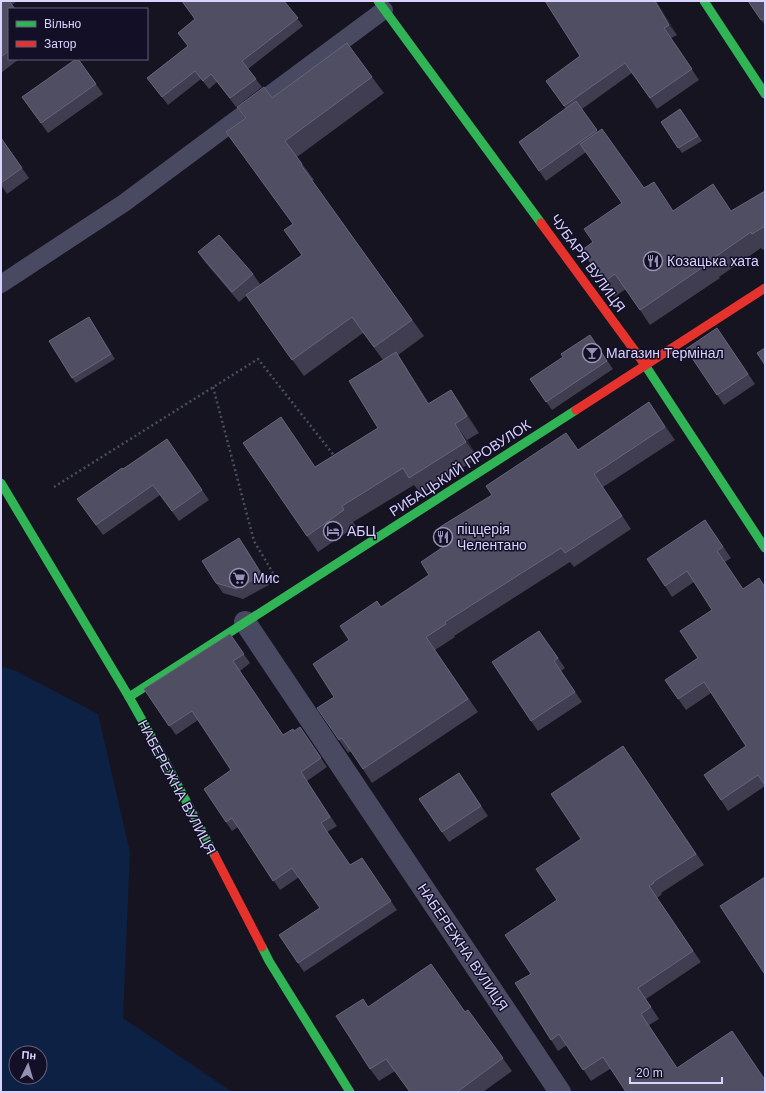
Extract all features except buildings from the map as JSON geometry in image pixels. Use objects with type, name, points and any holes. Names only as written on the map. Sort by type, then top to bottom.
[{"type":"street","points":[[704,1],[765,94]]},
{"type":"street","name":"ЧУБАРЯ ВУЛИЦЯ","points":[[381,5],[645,365],[765,548]]},
{"type":"street","name":"РИБАЦЬКИЙ ПРОВУЛОК","points":[[129,697],[765,288]]},
{"type":"street","name":"НАБЕРЕЖНА ВУЛИЦЯ","points":[[1,483],[129,697],[165,761],[268,961],[350,1092]]},
{"type":"street","name":"НАБЕРЕЖНА ВУЛИЦЯ","points":[[245,622],[560,1092]]},
{"type":"lane","points":[[1,284],[124,204],[381,5]]},
{"type":"path","points":[[54,487],[258,359],[337,459]]},
{"type":"path","points":[[213,387],[254,541],[286,596]]},
{"type":"water","points":[[1,666],[16,671],[98,714],[130,852],[123,1018],[232,1092],[1,1092]]},
{"type":"traffic: fast","points":[[378,1],[541,223]]},
{"type":"traffic: fast","points":[[704,1],[765,94]]},
{"type":"traffic: fast","points":[[643,362],[765,548]]},
{"type":"traffic: fast","points":[[129,697],[576,410]]},
{"type":"traffic: fast","points":[[1,483],[129,697],[165,761],[215,856]]},
{"type":"traffic: fast","points":[[262,947],[269,961],[350,1092]]},
{"type":"traffic: jam","points":[[541,223],[643,362]]},
{"type":"traffic: jam","points":[[576,410],[765,288]]},
{"type":"traffic: jam","points":[[215,856],[262,947]]},
{"type":"place","name":"Козацька хата","points":[[653,261]]},
{"type":"place","name":"Магазин Термінал","points":[[592,353]]},
{"type":"place","name":"АБЦ","points":[[333,531]]},
{"type":"place","name":"піццерія Челентано","points":[[443,537]]},
{"type":"place","name":"Мис","points":[[239,578]]}]
